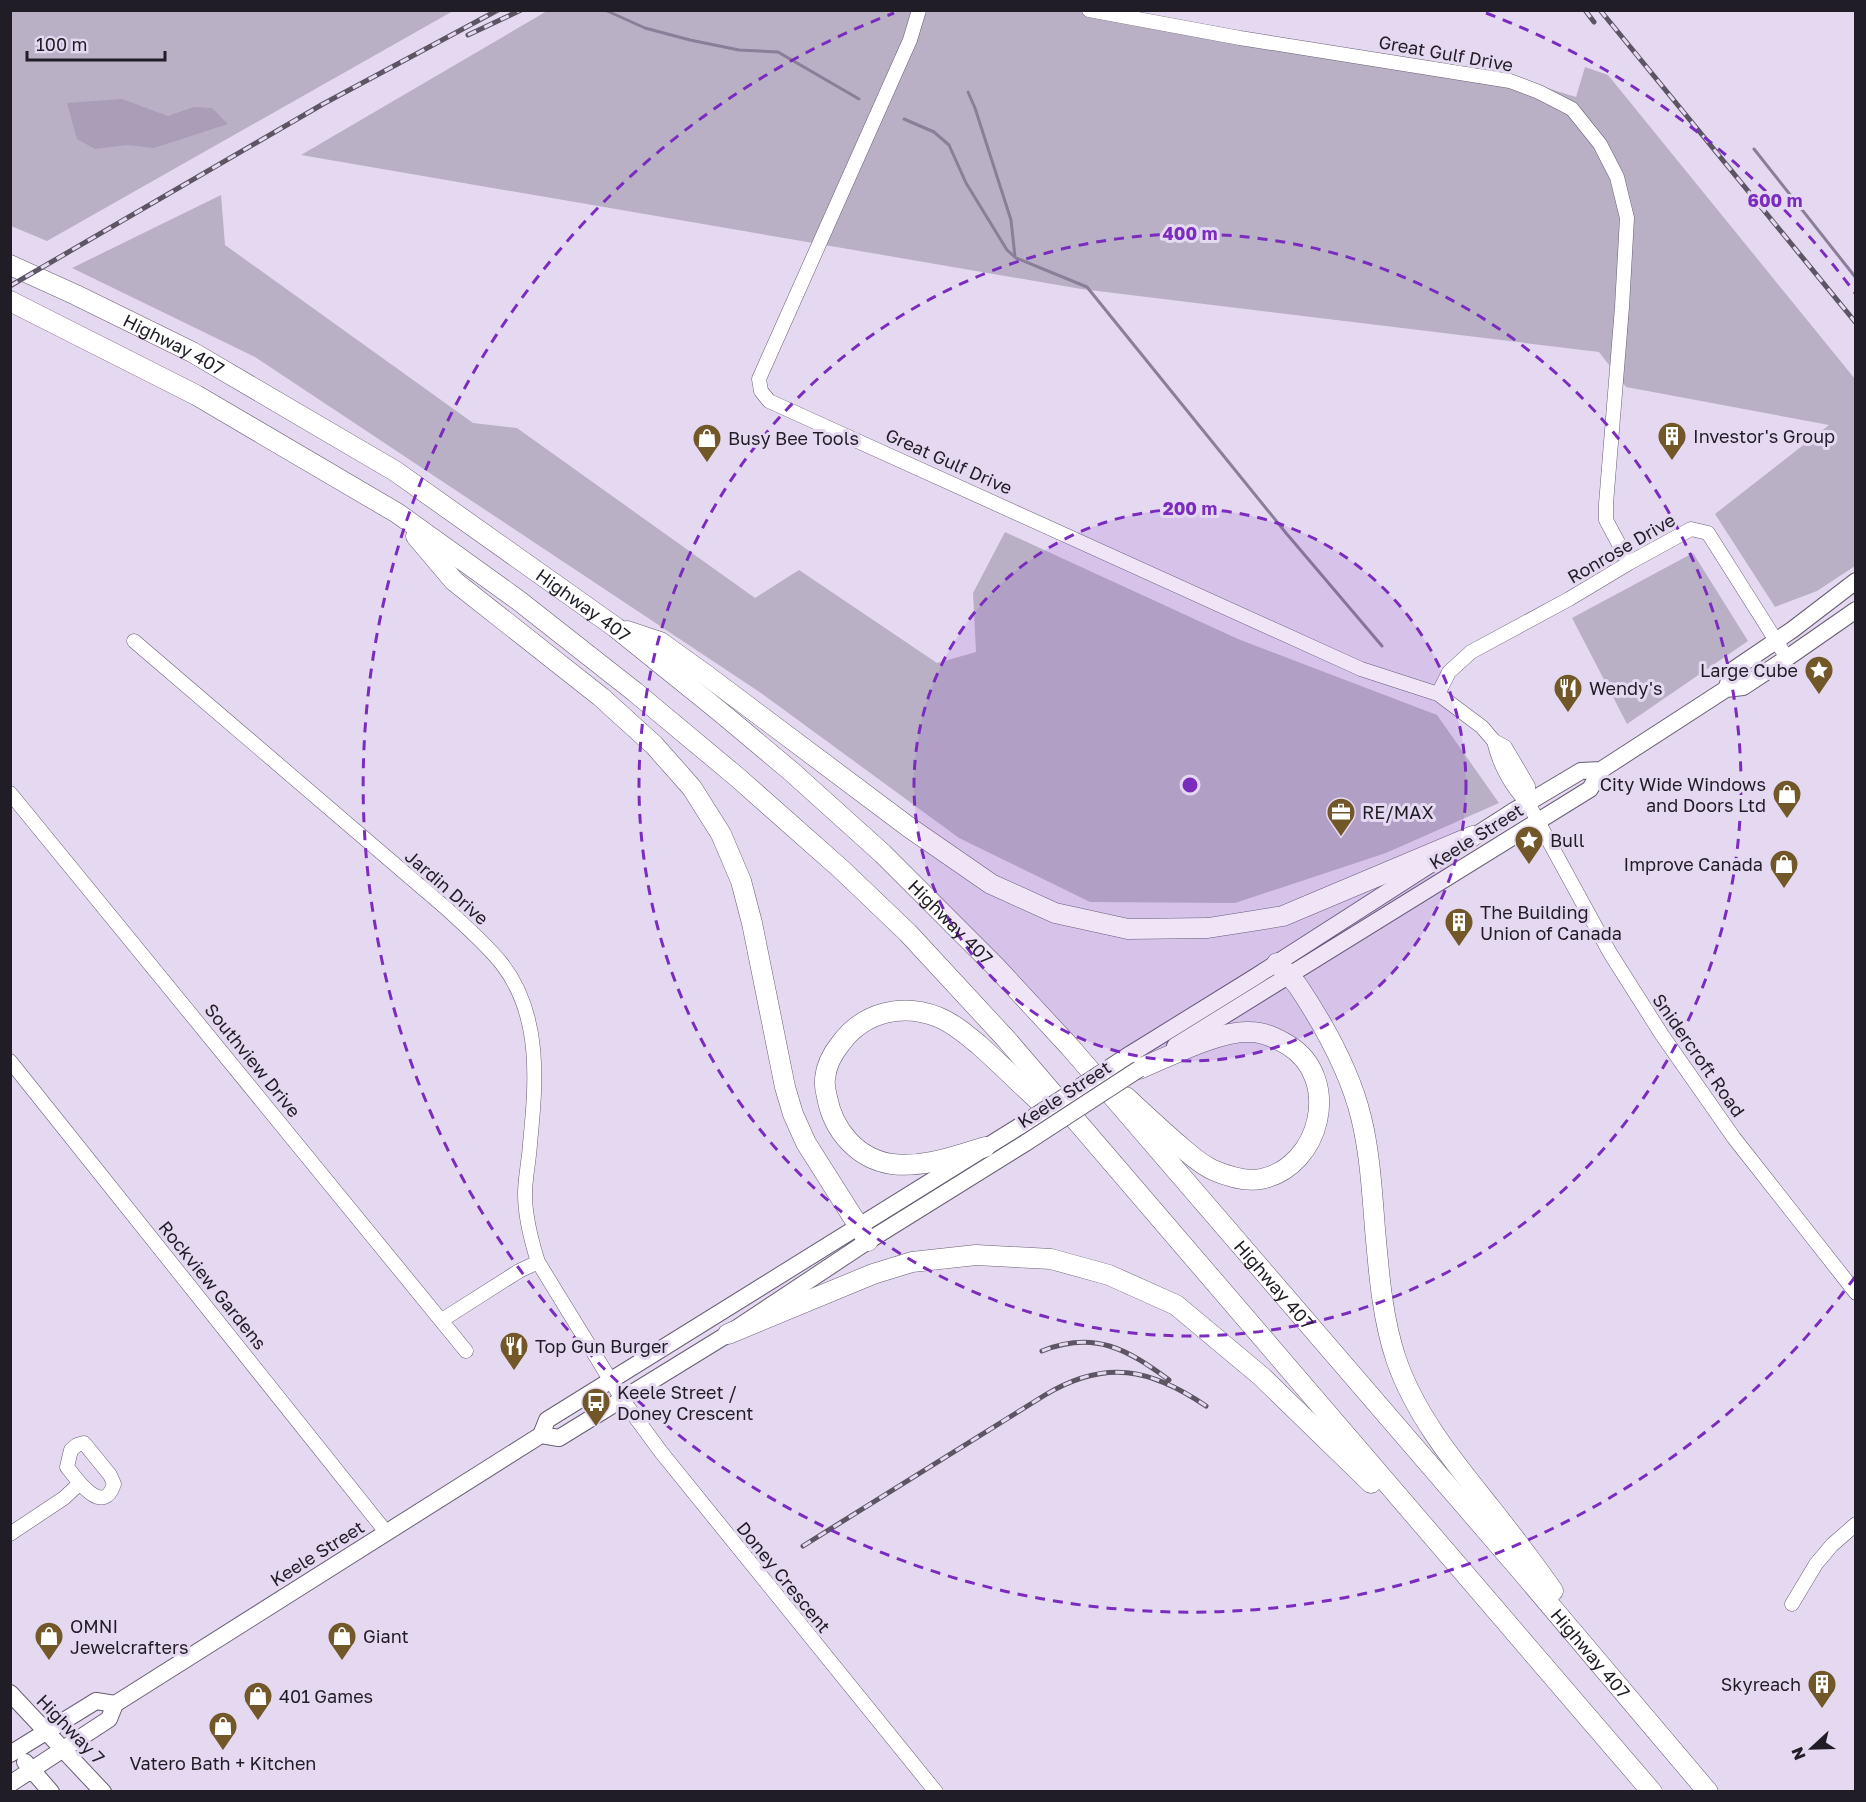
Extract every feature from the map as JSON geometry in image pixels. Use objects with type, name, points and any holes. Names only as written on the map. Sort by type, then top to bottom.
[{"type":"highway","name":"Highway 407","points":[[10,265],[192,352],[395,471],[615,627],[775,758],[883,854],[988,959],[1070,1047],[1708,1791]]},
{"type":"highway","name":"Highway 407","points":[[10,301],[196,395],[397,513],[518,600],[635,692],[737,777],[841,869],[908,933],[971,1000],[1652,1791]]},
{"type":"highway","points":[[397,513],[454,581],[601,697],[654,745],[692,788],[721,834],[741,881],[752,923],[785,1087],[793,1114],[806,1143],[863,1234]]},
{"type":"highway","points":[[615,627],[660,642],[910,828],[991,884],[1055,913],[1128,929],[1208,928],[1283,916],[1473,836]]},
{"type":"highway","points":[[1283,969],[1297,984],[1318,1020],[1342,1063],[1353,1090],[1361,1118],[1371,1181],[1387,1328],[1396,1360],[1409,1390],[1426,1421],[1451,1458],[1528,1557],[1635,1705]]},
{"type":"highway","points":[[985,1147],[940,1160],[915,1164],[891,1164],[866,1156],[844,1138],[830,1112],[824,1081],[831,1056],[850,1031],[875,1015],[900,1010],[921,1011],[940,1018],[964,1033],[1001,1064],[1036,1099],[1121,1173]]},
{"type":"highway","points":[[1070,1047],[1193,1158],[1211,1169],[1233,1177],[1261,1179],[1288,1167],[1310,1144],[1318,1113],[1318,1086],[1305,1060],[1292,1047],[1277,1038],[1252,1032],[1236,1032],[1134,1062]]},
{"type":"highway","points":[[728,1334],[864,1278],[912,1263],[976,1255],[1051,1259],[1109,1275],[1176,1305],[1252,1369],[1457,1566]]},
{"type":"main road","name":"Keele Street","points":[[1726,689],[1734,670],[1856,581]]},
{"type":"main road","name":"Keele Street","points":[[541,1435],[559,1438],[728,1334],[985,1147],[1134,1062],[1283,969],[1590,789],[1601,770],[1726,689],[1743,687],[1856,610]]},
{"type":"main road","name":"Keele Street","points":[[1283,969],[1473,836],[1581,771],[1601,770]]},
{"type":"main road","name":"Keele Street","points":[[10,1784],[109,1719],[115,1704],[541,1435],[547,1420],[611,1380],[863,1234],[1027,1142],[1134,1062]]},
{"type":"main road","name":"Highway 7","points":[[10,1693],[103,1791]]},
{"type":"main road","name":"Keele Street","points":[[12,1750],[96,1701],[115,1704]]},
{"type":"main road","points":[[12,1750],[51,1791]]},
{"type":"street","name":"Great Gulf Drive","points":[[919,10],[910,40],[759,379],[761,391],[769,401],[1361,669],[1438,694],[1482,727],[1494,741],[1497,754],[1517,793],[1528,803]]},
{"type":"street","name":"Great Gulf Drive","points":[[1089,10],[1260,41],[1510,81],[1539,92],[1572,109],[1600,144],[1613,169],[1628,218],[1606,520],[1629,563]]},
{"type":"street","name":"Ronrose Drive","points":[[1438,694],[1449,672],[1471,652],[1691,529],[1708,533],[1787,658]]},
{"type":"street","name":"Jardin Drive","points":[[134,641],[476,935],[502,965],[522,1000],[530,1027],[534,1053],[534,1109],[525,1203],[531,1236],[538,1262],[611,1380]]},
{"type":"street","name":"Southview Drive","points":[[10,793],[466,1351]]},
{"type":"street","name":"Snidercroft Road","points":[[1528,803],[1610,953],[1662,1035],[1734,1138],[1856,1293]]},
{"type":"street","name":"Rockview Gardens","points":[[10,1061],[386,1532]]},
{"type":"street","points":[[442,1320],[519,1271],[538,1262]]},
{"type":"street","name":"Doney Crescent","points":[[611,1380],[622,1399],[673,1469],[936,1791]]},
{"type":"street","points":[[10,1534],[64,1498],[80,1483]]},
{"type":"street","points":[[1792,1604],[1816,1564],[1832,1545],[1856,1524]]},
{"type":"shaded area","points":[[10,11],[453,11],[47,241],[11,226]]},
{"type":"shaded area","points":[[547,11],[1115,11],[1515,78],[1576,97],[1585,67],[1608,75],[1855,379],[1855,566],[1817,591],[1775,607],[1715,514],[1829,425],[1626,387],[1599,352],[1081,289],[301,155]]},
{"type":"shaded area","points":[[122,99],[168,116],[194,107],[212,108],[228,124],[154,148],[126,145],[95,149],[77,139],[67,103]]},
{"type":"shaded area","points":[[221,195],[225,245],[473,423],[517,428],[755,598],[799,570],[937,663],[976,652],[973,593],[1005,532],[1238,639],[1437,715],[1499,803],[1386,853],[1235,903],[1090,902],[959,838],[761,693],[255,357],[72,268]]},
{"type":"shaded area","points":[[1693,553],[1748,641],[1627,724],[1572,618]]},
{"type":"waterway","points":[[605,10],[645,28],[690,40],[739,50],[778,52],[859,99]]},
{"type":"waterway","points":[[968,92],[1011,220],[1015,257]]},
{"type":"waterway","points":[[904,119],[934,132],[949,145],[966,183],[1007,250],[1016,258],[1087,287],[1286,533],[1382,646]]},
{"type":"waterway","points":[[1754,149],[1856,278]]},
{"type":"railway","points":[[10,286],[323,104],[498,10]]},
{"type":"railway","points":[[468,35],[521,10]]},
{"type":"railway","points":[[1585,10],[1594,22]]},
{"type":"railway","points":[[1600,10],[1856,323]]},
{"type":"railway","points":[[1042,1351],[1078,1342],[1109,1346],[1139,1359],[1169,1380]]},
{"type":"railway","points":[[803,1546],[1045,1395],[1088,1376],[1108,1373],[1146,1376],[1166,1383],[1206,1406]]},
{"type":"place","name":"Investor's Group","points":[[1672,462]]},
{"type":"place","name":"Busy Bee Tools","points":[[707,464]]},
{"type":"place","name":"Large Cube","points":[[1819,696]]},
{"type":"place","name":"Wendy's","points":[[1568,714]]},
{"type":"place","name":"City Wide Windows and Doors Ltd","points":[[1787,820]]},
{"type":"place","name":"RE/MAX","points":[[1341,838]]},
{"type":"place","name":"Bull","points":[[1529,866]]},
{"type":"place","name":"Improve Canada","points":[[1784,890]]},
{"type":"place","name":"The Building Union of Canada","points":[[1459,948]]},
{"type":"place","name":"Top Gun Burger","points":[[514,1372]]},
{"type":"place","name":"Keele Street / Doney Crescent","points":[[596,1428]]},
{"type":"place","name":"OMNI Jewelcrafters","points":[[49,1662]]},
{"type":"place","name":"Giant","points":[[342,1662]]},
{"type":"place","name":"Skyreach","points":[[1822,1710]]},
{"type":"place","name":"401 Games","points":[[258,1722]]},
{"type":"place","name":"Vatero Bath + Kitchen","points":[[223,1752]]}]
